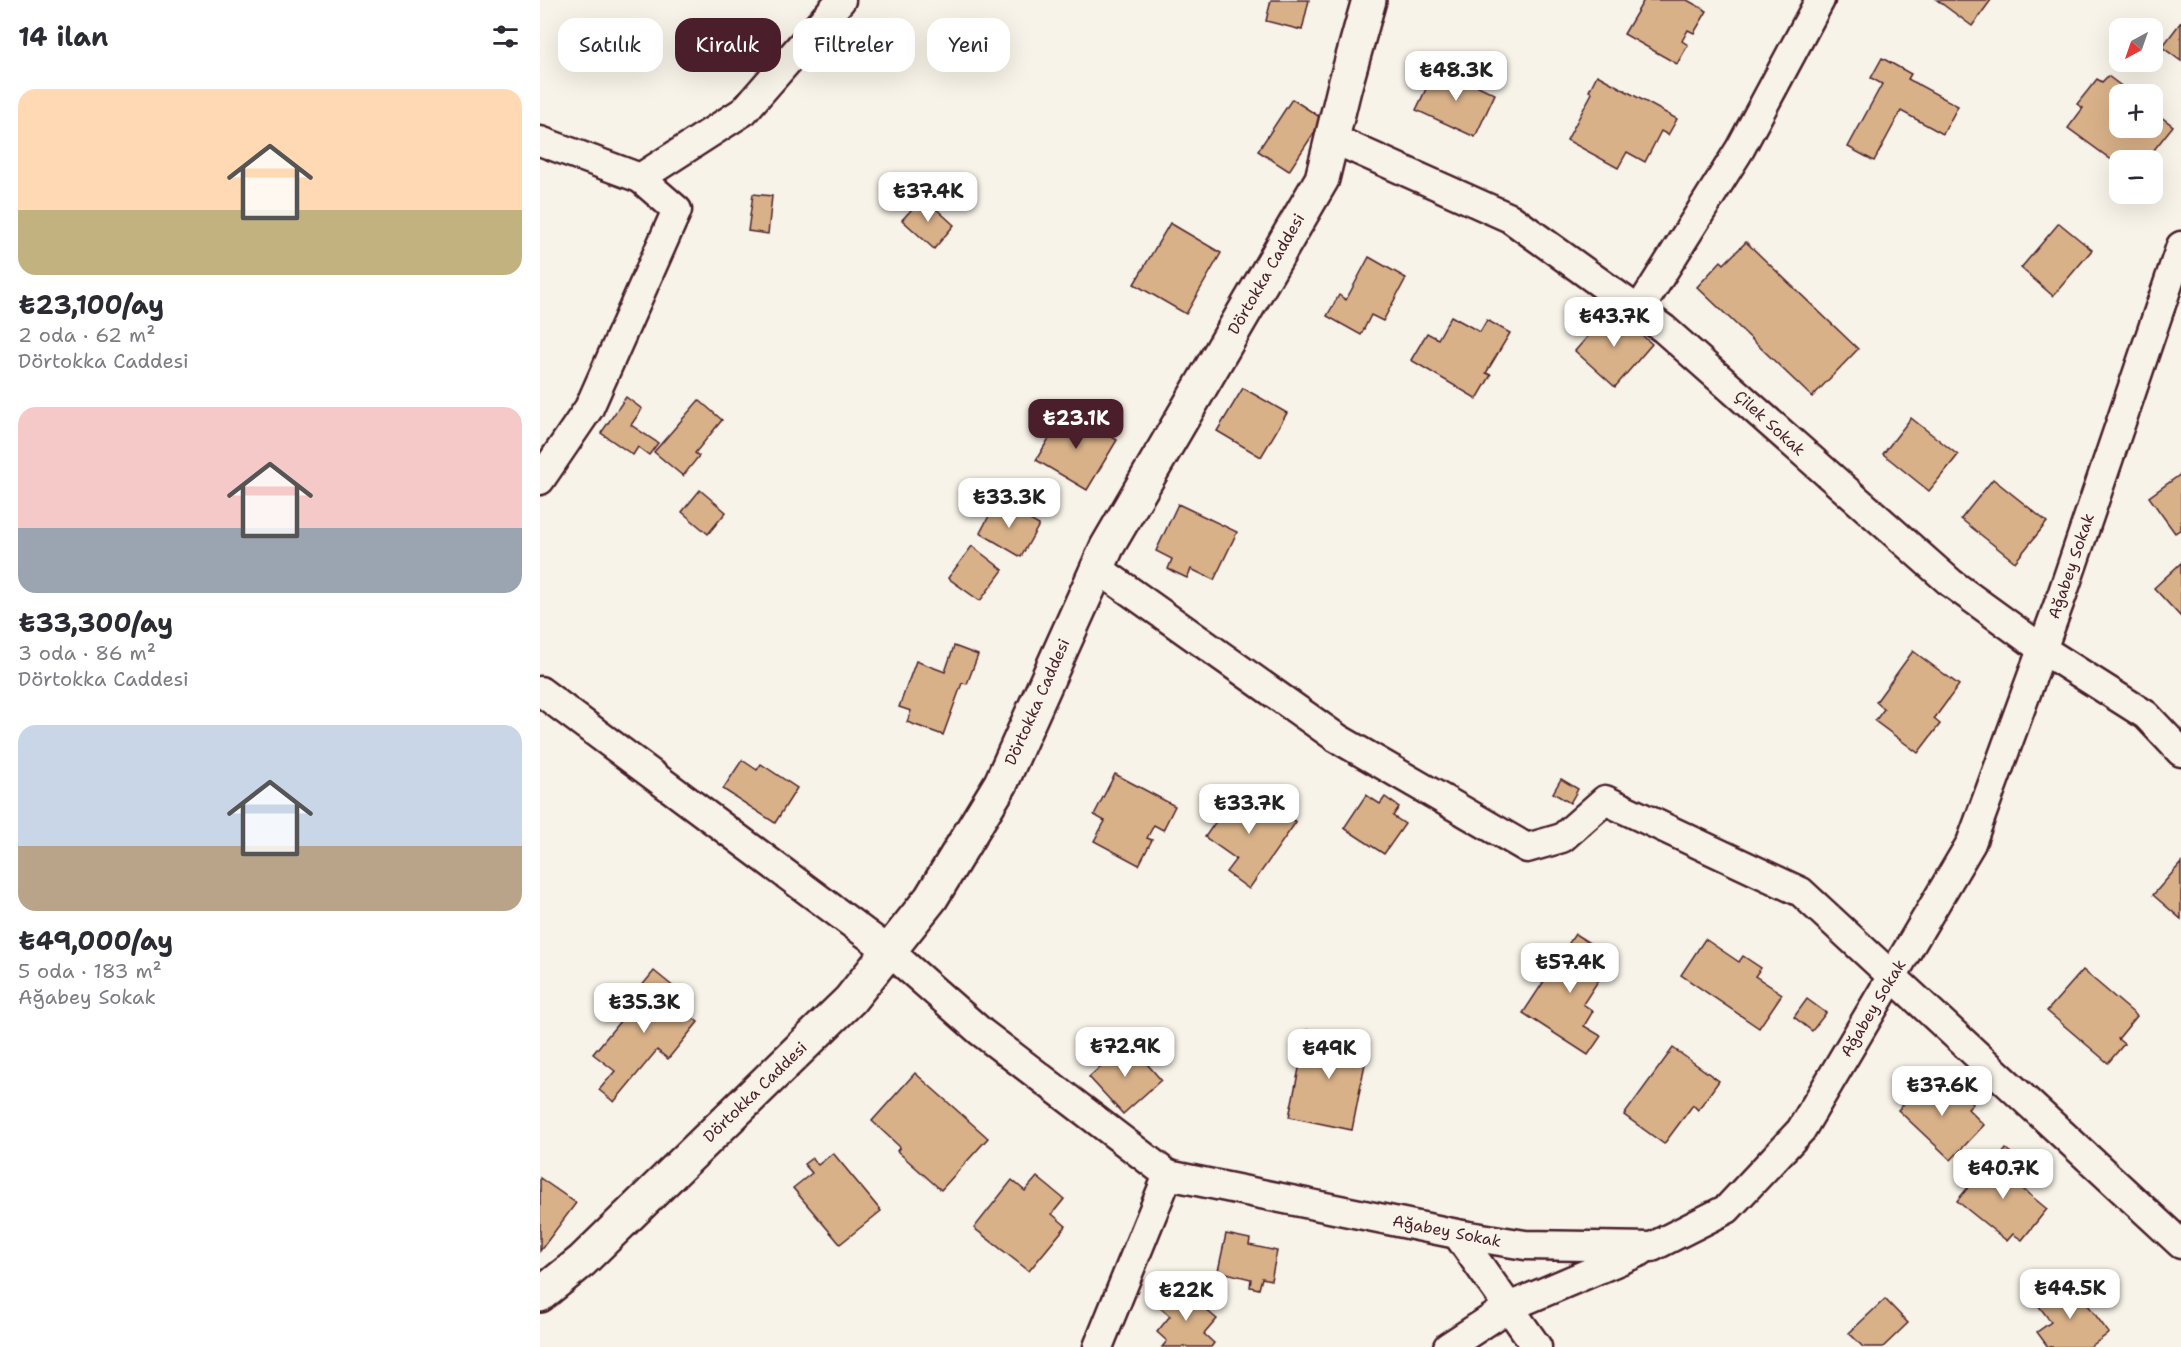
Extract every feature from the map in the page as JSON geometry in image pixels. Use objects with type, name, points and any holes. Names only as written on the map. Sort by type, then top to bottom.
[{"type":"street","points":[[640,178],[744,111],[842,0]]},
{"type":"street","name":"Dörtokka Caddesi","points":[[540,1295],[582,1261],[850,999],[931,898],[1001,783],[1107,547],[1322,179],[1331,138],[1370,0]]},
{"type":"street","points":[[1638,310],[1740,150],[1820,0]]},
{"type":"street","name":"Çilek Sokak","points":[[1331,138],[1510,218],[1638,310],[1673,337],[1951,583],[2042,649],[2146,715],[2181,752]]},
{"type":"street","points":[[540,141],[640,178],[677,210],[589,408],[540,480]]},
{"type":"street","name":"Ağabey Sokak","points":[[1168,1175],[1457,1234],[1525,1245],[1652,1247],[1727,1209],[1801,1130],[1971,843],[2042,649],[2181,246]]},
{"type":"street","points":[[1097,568],[1337,738],[1527,848],[1562,838],[1605,800],[1801,892],[2181,1244]]},
{"type":"street","points":[[540,691],[889,951],[981,1032],[1168,1175],[1098,1347]]},
{"type":"street","points":[[1457,1234],[1536,1347]]},
{"type":"street","points":[[1448,1347],[1509,1307],[1652,1247]]},
{"type":"building","points":[[1271,0],[1309,0],[1302,30],[1266,21]]},
{"type":"building","points":[[1644,0],[1687,0],[1707,11],[1694,33],[1688,30],[1682,41],[1688,45],[1677,64],[1624,34]]},
{"type":"building","points":[[1937,0],[1991,0],[1972,26]]},
{"type":"building","points":[[2181,22],[2181,61],[2163,46]]},
{"type":"building","points":[[1882,58],[1911,74],[1908,79],[1958,106],[1943,134],[1901,111],[1874,161],[1848,147],[1882,84],[1871,78]]},
{"type":"building","points":[[1437,66],[1495,94],[1475,137],[1416,110]]},
{"type":"building","points":[[1597,75],[1677,119],[1668,135],[1661,131],[1645,162],[1627,152],[1618,168],[1567,140],[1592,93],[1589,91]]},
{"type":"building","points":[[2108,76],[2119,84],[2109,84],[2109,138],[2163,138],[2163,118],[2173,126],[2154,150],[2109,150],[2109,158],[2068,128],[2083,108],[2077,104],[2097,79],[2102,82]]},
{"type":"building","points":[[1292,99],[1323,119],[1289,171],[1258,151]]},
{"type":"building","points":[[753,194],[772,196],[768,234],[748,231]]},
{"type":"building","points":[[923,197],[954,225],[934,249],[902,220]]},
{"type":"building","points":[[1170,223],[1221,253],[1186,314],[1134,284]]},
{"type":"building","points":[[2059,223],[2092,250],[2053,296],[2021,268]]},
{"type":"building","points":[[1746,242],[1858,349],[1812,397],[1697,287],[1721,261],[1724,264]]},
{"type":"building","points":[[1369,257],[1406,278],[1383,321],[1371,315],[1361,335],[1327,316],[1339,295],[1346,300]]},
{"type":"building","points":[[1612,309],[1652,344],[1615,387],[1575,351]]},
{"type":"building","points":[[1451,316],[1480,332],[1487,320],[1510,333],[1486,373],[1491,375],[1477,399],[1411,360],[1427,333],[1438,339]]},
{"type":"building","points":[[1243,388],[1287,413],[1261,457],[1217,431]]},
{"type":"building","points":[[626,397],[642,409],[631,425],[658,443],[649,455],[638,447],[633,455],[601,433]]},
{"type":"building","points":[[699,400],[722,420],[695,453],[699,456],[683,476],[654,452]]},
{"type":"building","points":[[1066,410],[1117,440],[1087,490],[1036,460]]},
{"type":"building","points":[[1911,418],[1958,455],[1929,491],[1883,454]]},
{"type":"building","points":[[2181,474],[2181,529],[2175,533],[2149,497]]},
{"type":"building","points":[[1993,479],[2047,522],[2015,562],[1961,519]]},
{"type":"building","points":[[700,490],[726,512],[708,534],[682,512]]},
{"type":"building","points":[[997,501],[1039,525],[1021,557],[980,533]]},
{"type":"building","points":[[1178,504],[1237,532],[1214,580],[1191,569],[1187,578],[1168,569],[1172,559],[1156,551]]},
{"type":"building","points":[[972,546],[1003,570],[980,601],[948,578]]},
{"type":"building","points":[[2181,563],[2181,617],[2154,588]]},
{"type":"building","points":[[954,646],[978,655],[967,684],[962,683],[943,735],[907,722],[911,711],[899,707],[916,661],[945,672]]},
{"type":"building","points":[[1913,651],[1959,685],[1934,719],[1940,724],[1918,753],[1875,721],[1884,709],[1876,702]]},
{"type":"building","points":[[742,760],[757,770],[761,764],[797,788],[775,823],[723,789]]},
{"type":"building","points":[[1115,774],[1175,806],[1163,830],[1154,825],[1147,838],[1152,840],[1139,865],[1094,841],[1105,821],[1094,815]]},
{"type":"building","points":[[1561,779],[1578,789],[1570,803],[1553,793]]},
{"type":"building","points":[[1241,785],[1256,796],[1251,803],[1265,812],[1270,804],[1296,822],[1249,889],[1226,872],[1236,859],[1205,837]]},
{"type":"building","points":[[1366,795],[1380,804],[1385,797],[1399,807],[1393,816],[1405,824],[1384,854],[1344,828]]},
{"type":"building","points":[[2181,863],[2181,919],[2153,895]]},
{"type":"building","points":[[1575,934],[1613,958],[1583,1004],[1593,1011],[1584,1026],[1601,1036],[1588,1055],[1523,1013]]},
{"type":"building","points":[[1705,939],[1739,962],[1743,956],[1761,968],[1755,976],[1782,994],[1759,1028],[1681,975]]},
{"type":"building","points":[[2083,970],[2137,1016],[2118,1039],[2124,1044],[2108,1063],[2047,1011]]},
{"type":"building","points":[[654,971],[675,988],[667,997],[698,1022],[668,1059],[657,1050],[614,1102],[599,1090],[615,1071],[593,1054],[635,1003],[631,999]]},
{"type":"building","points":[[1807,999],[1826,1013],[1812,1031],[1794,1017]]},
{"type":"building","points":[[1307,1030],[1369,1043],[1352,1130],[1289,1117]]},
{"type":"building","points":[[1128,1042],[1161,1080],[1123,1114],[1089,1077]]},
{"type":"building","points":[[1673,1048],[1719,1081],[1698,1110],[1693,1105],[1664,1144],[1624,1115]]},
{"type":"building","points":[[915,1073],[988,1138],[941,1190],[897,1151],[900,1147],[872,1121]]},
{"type":"building","points":[[1930,1078],[1946,1093],[1954,1085],[1973,1104],[1968,1109],[1984,1125],[1951,1160],[1898,1110]]},
{"type":"building","points":[[2006,1149],[2026,1165],[2013,1181],[2047,1209],[2022,1240],[2013,1234],[2007,1241],[1957,1201],[1979,1174],[1984,1177]]},
{"type":"building","points":[[833,1153],[881,1211],[840,1244],[793,1188],[812,1173],[804,1164],[812,1158],[818,1165]]},
{"type":"building","points":[[1037,1177],[1064,1199],[1052,1214],[1066,1226],[1029,1271],[974,1228],[1012,1180],[1025,1191]]},
{"type":"building","points":[[540,1178],[576,1203],[540,1251]]},
{"type":"building","points":[[1226,1234],[1250,1239],[1249,1245],[1277,1251],[1271,1280],[1262,1278],[1259,1289],[1250,1287],[1251,1279],[1218,1271]]},
{"type":"building","points":[[2070,1281],[2109,1333],[2090,1347],[2048,1347],[2037,1332],[2051,1322],[2038,1305]]},
{"type":"building","points":[[1178,1286],[1217,1319],[1204,1334],[1214,1343],[1211,1347],[1162,1347],[1167,1341],[1157,1332],[1170,1316],[1159,1307]]},
{"type":"building","points":[[1885,1299],[1908,1323],[1883,1347],[1863,1347],[1849,1333]]}]
